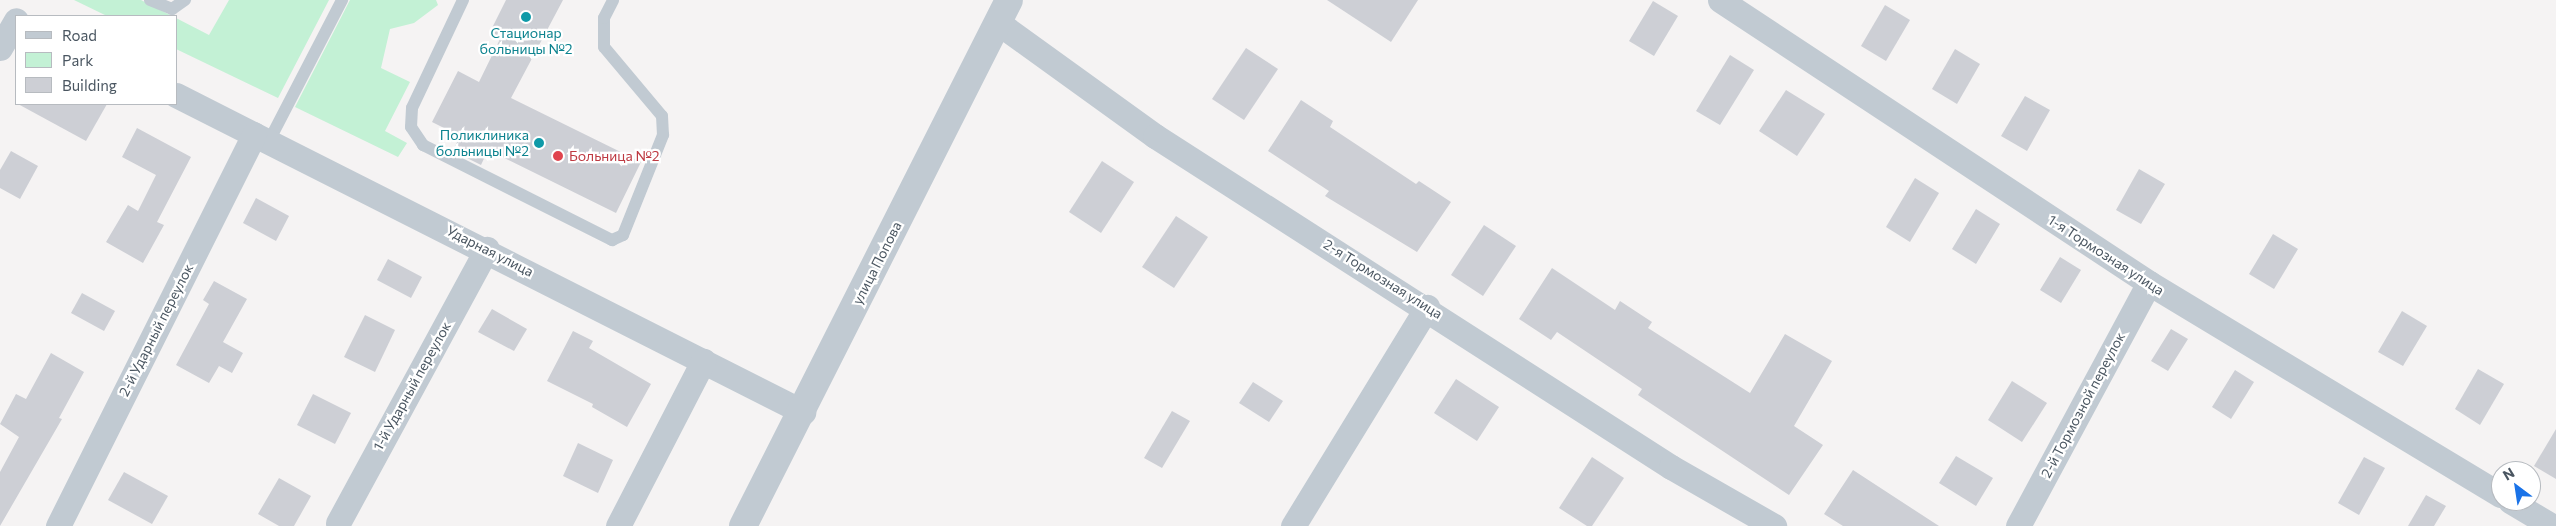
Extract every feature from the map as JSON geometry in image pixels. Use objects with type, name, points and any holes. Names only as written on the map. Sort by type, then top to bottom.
[{"type":"street","name":"1-я Тормозная улица","points":[[1720,0],[2149,283],[2491,489]]},
{"type":"street","points":[[0,8],[16,15]]},
{"type":"street","name":"2-я Тормозная улица","points":[[1003,11],[1155,136],[1427,307],[1671,467],[1774,526]]},
{"type":"street","name":"улица Попова","points":[[743,526],[1003,11]]},
{"type":"street","points":[[0,48],[15,22]]},
{"type":"street","name":"Ударная улица","points":[[178,96],[487,249],[802,412]]},
{"type":"street","name":"2-й Ударный переулок","points":[[58,526],[261,138]]},
{"type":"street","name":"1-й Ударный переулок","points":[[338,523],[487,249]]},
{"type":"street","name":"2-й Тормозной переулок","points":[[2018,526],[2149,283]]},
{"type":"street","points":[[1293,526],[1427,307]]},
{"type":"street","points":[[618,526],[703,361]]},
{"type":"street","points":[[2527,511],[2552,526]]},
{"type":"lane","points":[[150,0],[172,9],[184,0]]},
{"type":"lane","points":[[261,138],[342,0]]},
{"type":"lane","points":[[463,0],[412,108],[411,127],[423,145],[612,240],[623,234],[663,135],[662,116],[604,47],[604,18],[613,0]]},
{"type":"green space","points":[[74,0],[141,0],[170,15],[105,15]]},
{"type":"green space","points":[[229,0],[329,0],[278,98],[178,50],[178,19],[209,35]]},
{"type":"green space","points":[[350,0],[436,0],[438,5],[414,23],[390,29],[381,68],[410,82],[385,131],[407,143],[398,157],[295,107]]},
{"type":"building","name":"Поликлиника больницы №2","points":[[506,0],[563,0],[511,98],[641,162],[616,213],[488,150],[481,165],[453,151],[460,136],[432,122],[458,71],[479,82],[500,39],[489,34]]},
{"type":"building","points":[[1327,0],[1418,0],[1391,42]]},
{"type":"building","points":[[1653,1],[1678,16],[1654,56],[1629,41]]},
{"type":"building","points":[[1885,5],[1910,20],[1886,61],[1861,46]]},
{"type":"building","points":[[1246,48],[1278,69],[1244,120],[1212,99]]},
{"type":"building","points":[[1955,49],[1980,64],[1957,104],[1932,89]]},
{"type":"building","points":[[1730,55],[1754,70],[1720,125],[1696,111]]},
{"type":"building","points":[[1786,90],[1825,114],[1797,156],[1759,131]]},
{"type":"building","points":[[2025,96],[2050,110],[2027,151],[2001,136]]},
{"type":"building","points":[[1301,100],[1333,121],[1330,127],[1416,184],[1419,181],[1451,202],[1417,252],[1325,196],[1329,191],[1268,151]]},
{"type":"building","points":[[20,105],[106,105],[86,141]]},
{"type":"building","points":[[137,128],[191,157],[157,222],[164,225],[143,263],[106,242],[128,205],[138,211],[156,175],[122,157]]},
{"type":"building","points":[[11,151],[38,166],[20,199],[0,188],[0,170]]},
{"type":"building","points":[[1102,161],[1134,182],[1101,233],[1069,212]]},
{"type":"building","points":[[2139,169],[2165,184],[2141,224],[2116,210]]},
{"type":"building","points":[[1915,178],[1939,193],[1910,242],[1886,227]]},
{"type":"building","points":[[256,198],[289,216],[276,241],[243,223]]},
{"type":"building","points":[[1976,209],[2000,224],[1976,264],[1952,249]]},
{"type":"building","points":[[1176,216],[1208,237],[1174,288],[1142,267]]},
{"type":"building","points":[[1484,225],[1516,246],[1483,296],[1451,275]]},
{"type":"building","points":[[2273,234],[2298,249],[2274,289],[2249,274]]},
{"type":"building","points":[[2060,257],[2081,270],[2061,303],[2040,290]]},
{"type":"building","points":[[388,259],[422,277],[411,298],[377,280]]},
{"type":"building","points":[[1552,268],[1615,310],[1620,301],[1652,322],[1648,328],[1750,393],[1785,334],[1832,361],[1794,426],[1823,445],[1789,495],[1638,395],[1642,389],[1557,332],[1551,340],[1519,319]]},
{"type":"building","points":[[214,281],[247,299],[223,342],[243,353],[232,373],[219,366],[209,383],[176,365],[209,304],[203,300]]},
{"type":"building","points":[[82,293],[115,311],[104,331],[71,313]]},
{"type":"building","points":[[492,309],[527,329],[514,351],[478,332]]},
{"type":"building","points":[[2402,311],[2427,326],[2403,366],[2378,352]]},
{"type":"building","points":[[365,315],[395,330],[375,372],[344,357]]},
{"type":"building","points":[[2171,329],[2188,339],[2168,371],[2151,361]]},
{"type":"building","points":[[573,331],[593,341],[589,348],[651,384],[627,427],[592,407],[593,404],[547,381]]},
{"type":"building","points":[[51,353],[84,372],[59,418],[62,419],[0,526],[0,472],[19,437],[0,424],[16,394],[26,399]]},
{"type":"building","points":[[2478,369],[2504,384],[2480,425],[2455,409]]},
{"type":"building","points":[[2235,370],[2254,382],[2231,419],[2212,407]]},
{"type":"building","points":[[1456,379],[1499,407],[1477,441],[1434,413]]},
{"type":"building","points":[[2012,381],[2047,403],[2022,442],[1988,420]]},
{"type":"building","points":[[1253,382],[1283,401],[1269,422],[1239,403]]},
{"type":"building","points":[[313,394],[351,413],[335,444],[297,425]]},
{"type":"building","points":[[1172,411],[1190,421],[1162,468],[1144,458]]},
{"type":"building","points":[[2556,429],[2556,479],[2541,470],[2541,461],[2537,461]]},
{"type":"building","points":[[578,443],[613,460],[598,493],[563,476]]},
{"type":"building","points":[[1956,456],[1993,478],[1976,506],[1939,483]]},
{"type":"building","points":[[1592,457],[1624,478],[1592,526],[1587,526],[1559,508]]},
{"type":"building","points":[[2364,457],[2385,468],[2359,515],[2338,503]]},
{"type":"building","points":[[1853,470],[1939,526],[1843,526],[1824,514]]},
{"type":"building","points":[[124,472],[168,496],[152,524],[108,500]]},
{"type":"building","points":[[279,478],[311,496],[294,526],[279,526],[258,514]]},
{"type":"building","points":[[2426,495],[2446,506],[2434,526],[2408,526]]},
{"type":"place","name":"Стационар больницы №2","points":[[526,17]]},
{"type":"place","name":"Поликлиника больницы №2","points":[[539,143]]},
{"type":"place","name":"Больница №2","points":[[558,156]]}]
